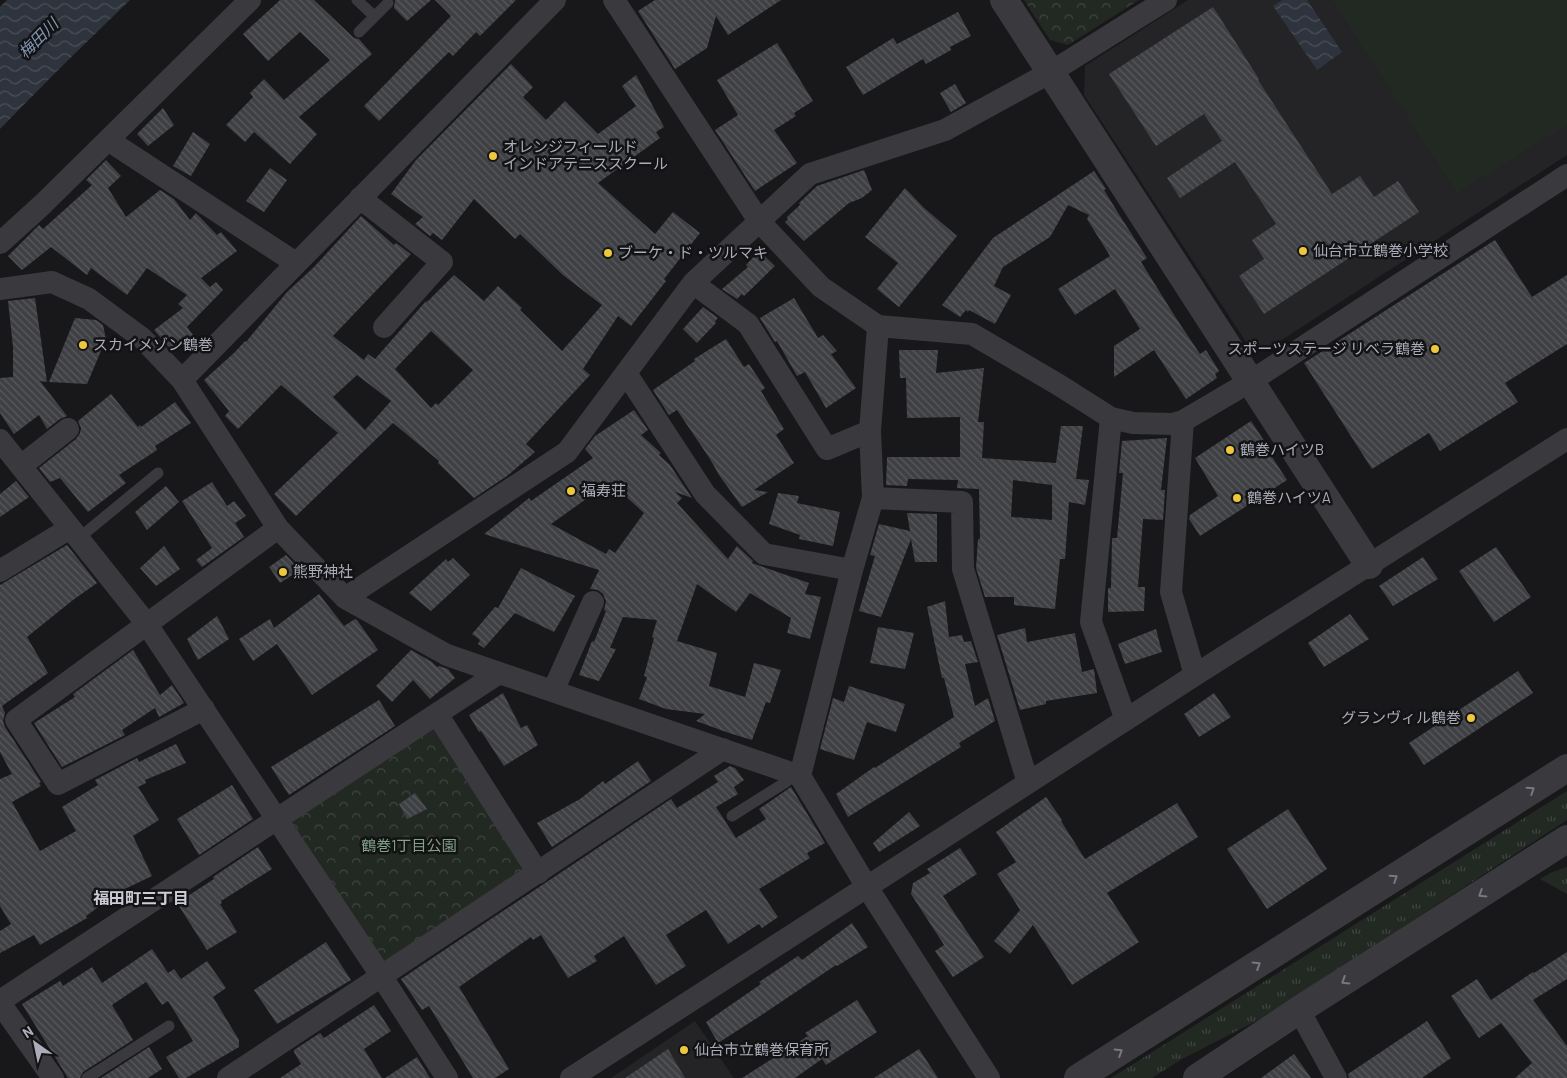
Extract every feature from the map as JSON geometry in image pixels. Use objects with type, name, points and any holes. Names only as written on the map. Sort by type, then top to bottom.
[{"type":"street","points":[[0,243],[43,204],[250,0]]},
{"type":"street","points":[[182,380],[555,0]]},
{"type":"street","points":[[614,0],[759,221],[821,287],[878,326],[972,334],[1111,418],[1133,422],[1172,424],[1183,421],[1251,381],[1567,175]]},
{"type":"street","points":[[1004,0],[1369,565]]},
{"type":"street","points":[[345,598],[567,452],[693,282],[810,174],[945,130],[1051,72],[1166,0]]},
{"type":"street","points":[[108,140],[296,263]]},
{"type":"street","points":[[360,198],[442,262],[384,327]]},
{"type":"street","points":[[0,289],[52,282],[89,299],[142,338],[182,380],[278,528],[345,598],[447,655],[795,774],[989,1078]]},
{"type":"street","points":[[693,282],[748,324],[827,449],[870,431]]},
{"type":"street","points":[[795,774],[873,498],[870,431],[878,326]]},
{"type":"street","points":[[626,373],[706,494],[764,554],[852,570]]},
{"type":"street","points":[[1111,418],[1091,622],[1126,720]]},
{"type":"street","points":[[1183,421],[1171,592],[1195,675]]},
{"type":"street","points":[[21,466],[68,429]]},
{"type":"street","points":[[571,1078],[1195,675],[1567,439]]},
{"type":"street","points":[[0,440],[146,623],[382,977],[447,1078]]},
{"type":"street","points":[[873,498],[962,502],[963,569],[1028,783]]},
{"type":"street","points":[[204,709],[58,784],[16,720],[278,528]]},
{"type":"street","points":[[0,571],[75,533]]},
{"type":"street","points":[[553,691],[593,602]]},
{"type":"street","points":[[53,1078],[0,1002],[499,673]]},
{"type":"street","points":[[436,714],[538,873]]},
{"type":"street","points":[[228,1078],[723,749]]},
{"type":"street","points":[[1078,1078],[1562,768]]},
{"type":"street","points":[[1197,1078],[1299,1010],[1567,839]]},
{"type":"street","points":[[1517,871],[1567,861]]},
{"type":"street","points":[[1299,1010],[1336,1078]]},
{"type":"lane","points":[[357,0],[374,16]]},
{"type":"lane","points":[[359,32],[388,3]]},
{"type":"lane","points":[[75,533],[158,473]]},
{"type":"lane","points":[[732,816],[786,782],[795,774]]},
{"type":"lane","points":[[87,1078],[169,1026]]},
{"type":"shaded area","name":"仙台市立鶴巻小学校","points":[[1188,0],[1567,0],[1567,155],[1271,347],[1250,348],[1084,95],[1085,66]]},
{"type":"shaded area","name":"仙台市立鶴巻保育所","points":[[695,1021],[734,1078],[611,1078]]},
{"type":"green space","points":[[1024,0],[1139,0],[1068,45],[1050,40]]},
{"type":"green space","points":[[1332,0],[1567,0],[1567,125],[1457,193]]},
{"type":"green space","name":"鶴巻1丁目公園","points":[[437,714],[538,873],[382,977],[277,819]]},
{"type":"green space","points":[[1567,791],[1567,820],[1266,1016],[1182,1059],[1152,1078],[1111,1078]]},
{"type":"green space","points":[[1567,867],[1567,894],[1540,879],[1550,873]]},
{"type":"water","name":"梅田川","points":[[7,0],[130,0],[0,129],[0,7]]},
{"type":"water","points":[[1282,0],[1307,0],[1342,52],[1317,70],[1273,6]]},
{"type":"building","points":[[280,0],[314,0],[354,38],[359,39],[372,54],[299,117],[317,134],[290,164],[254,132],[245,142],[226,125],[253,97],[250,93],[264,79],[284,100],[330,60],[300,32],[268,61],[243,34]]},
{"type":"building","points":[[395,0],[431,0],[407,21],[394,8]]},
{"type":"building","points":[[435,0],[516,0],[480,36],[476,32],[453,56],[449,52],[379,121],[364,106],[451,16]]},
{"type":"building","points":[[655,0],[781,0],[728,35],[716,16],[707,48],[675,69],[638,11]]},
{"type":"building","points":[[1213,7],[1332,194],[1360,176],[1374,197],[1398,181],[1419,212],[1264,314],[1239,276],[1264,259],[1252,240],[1276,224],[1235,162],[1180,198],[1167,178],[1222,141],[1204,114],[1156,146],[1109,74]]},
{"type":"building","points":[[958,12],[971,36],[950,47],[951,50],[926,64],[923,59],[863,95],[846,67],[893,38],[897,44]]},
{"type":"building","points":[[777,43],[813,101],[794,113],[796,116],[774,130],[797,163],[755,191],[715,130],[738,115],[717,80]]},
{"type":"building","points":[[511,64],[533,87],[523,97],[546,120],[565,101],[598,134],[636,106],[622,86],[636,75],[664,127],[656,132],[660,138],[598,183],[655,234],[673,212],[700,233],[664,279],[666,281],[631,326],[618,316],[583,369],[590,375],[526,444],[535,452],[507,476],[474,498],[438,463],[439,461],[393,423],[296,516],[274,494],[338,433],[281,385],[238,429],[225,416],[229,411],[204,380],[246,342],[287,292],[314,267],[361,216],[394,245],[396,243],[411,254],[333,336],[364,360],[368,354],[375,359],[426,301],[454,275],[484,301],[498,286],[522,308],[520,310],[562,351],[602,305],[563,275],[520,234],[515,239],[474,199],[442,240],[433,233],[430,236],[415,224],[423,217],[391,194],[416,160]],"holes":[[[431,331],[473,370],[438,405],[436,403],[431,408],[395,369]],[[357,375],[391,401],[365,430],[333,397]]]},
{"type":"building","points":[[955,84],[966,103],[951,112],[940,93]]},
{"type":"building","points":[[163,108],[174,125],[148,146],[137,134]]},
{"type":"building","points":[[193,132],[210,144],[191,176],[173,166]]},
{"type":"building","points":[[106,160],[121,176],[108,188],[126,217],[160,190],[174,199],[190,220],[196,213],[217,235],[221,232],[237,251],[201,278],[210,287],[216,282],[223,290],[187,327],[193,335],[172,351],[154,330],[183,308],[178,304],[187,295],[147,268],[127,295],[91,268],[87,275],[51,247],[22,270],[8,256],[39,225],[43,229],[92,185],[86,180]]},
{"type":"building","points":[[270,168],[287,180],[264,212],[246,201]]},
{"type":"building","points":[[864,170],[872,190],[862,198],[849,203],[804,241],[785,222],[788,219],[787,217],[800,205],[799,203],[817,186]]},
{"type":"building","points":[[1094,171],[1147,258],[1141,262],[1176,318],[1200,354],[1206,350],[1219,371],[1215,374],[1217,378],[1186,399],[1154,350],[1114,377],[1114,346],[1140,329],[1115,289],[1075,315],[1058,289],[1110,256],[1087,219],[1089,215],[1068,205],[1050,237],[1003,267],[994,286],[1011,295],[995,324],[969,310],[968,312],[966,310],[960,317],[942,305],[993,238]]},
{"type":"building","points":[[905,188],[923,207],[957,236],[899,307],[877,289],[898,263],[865,237]]},
{"type":"building","points":[[1495,240],[1532,297],[1567,275],[1567,344],[1505,383],[1518,402],[1440,451],[1429,433],[1372,469],[1304,363]]},
{"type":"building","points":[[759,251],[775,266],[744,296],[742,294],[737,299],[722,289],[748,267],[746,265]]},
{"type":"building","points":[[35,298],[47,382],[40,381],[67,416],[47,429],[39,415],[14,434],[0,413],[0,378],[13,377],[13,347],[8,301]]},
{"type":"building","points":[[794,298],[818,338],[823,335],[837,351],[831,354],[856,388],[826,408],[805,372],[797,376],[777,341],[775,342],[760,318]]},
{"type":"building","points":[[703,307],[718,318],[715,321],[716,323],[697,343],[683,329]]},
{"type":"building","name":"スカイメゾン鶴巻","points":[[75,318],[96,320],[103,325],[106,339],[87,384],[49,382]]},
{"type":"building","points":[[726,339],[744,367],[749,364],[765,388],[761,391],[784,429],[776,435],[794,463],[754,490],[768,492],[742,507],[677,410],[669,415],[653,390],[695,361],[694,359]]},
{"type":"building","points":[[899,350],[938,350],[936,373],[984,368],[978,422],[984,422],[982,458],[1056,463],[1061,426],[1083,426],[1076,479],[1089,480],[1085,505],[1069,502],[1065,559],[1060,559],[1055,609],[1014,605],[1014,597],[985,597],[976,568],[978,539],[980,539],[979,489],[957,488],[958,480],[908,479],[907,486],[886,485],[887,457],[960,457],[960,417],[907,418],[906,378],[900,378]],"holes":[[[1013,480],[1052,485],[1052,520],[1011,517]]]},
{"type":"building","points":[[111,394],[138,427],[140,425],[141,427],[175,402],[191,423],[155,446],[157,450],[119,475],[126,483],[88,512],[60,478],[50,482],[39,468],[76,439],[81,428],[78,421]]},
{"type":"building","points":[[634,410],[648,430],[641,435],[661,453],[659,455],[670,465],[692,498],[675,492],[682,498],[677,503],[728,559],[737,546],[753,561],[752,563],[809,583],[805,594],[821,597],[810,639],[787,633],[791,618],[750,593],[736,612],[697,584],[677,641],[717,653],[709,686],[745,697],[754,663],[781,670],[770,703],[766,702],[752,740],[696,721],[705,714],[666,709],[639,699],[647,677],[644,676],[657,620],[623,617],[610,648],[616,649],[599,681],[579,675],[606,611],[604,610],[606,601],[603,594],[598,590],[590,589],[599,570],[484,534],[529,498],[531,501],[593,458],[585,449],[595,436]],"holes":[[[610,482],[644,513],[615,553],[609,549],[606,554],[551,524]]]},
{"type":"building","points":[[1251,421],[1287,480],[1200,536],[1189,519],[1190,515],[1218,496],[1195,458]]},
{"type":"building","points":[[1167,438],[1161,490],[1165,490],[1163,520],[1143,519],[1138,587],[1145,587],[1144,611],[1108,612],[1108,588],[1111,588],[1112,538],[1117,538],[1123,473],[1119,473],[1122,441]]},
{"type":"building","points":[[16,481],[29,497],[0,517],[0,494]]},
{"type":"building","points":[[212,482],[227,506],[234,501],[246,516],[235,523],[244,537],[202,567],[196,560],[212,548],[182,501]]},
{"type":"building","points":[[166,486],[179,502],[147,530],[135,512]]},
{"type":"building","points":[[778,493],[799,496],[797,503],[840,512],[833,546],[799,539],[800,535],[769,524]]},
{"type":"building","points":[[907,513],[937,514],[937,562],[915,562],[911,539],[881,617],[859,611],[875,556],[870,555],[879,524],[910,531]]},
{"type":"building","points":[[67,545],[97,583],[27,637],[48,673],[2,706],[5,713],[3,721],[41,782],[39,783],[41,786],[12,802],[40,851],[76,831],[62,807],[98,785],[95,780],[137,758],[139,762],[176,744],[186,763],[145,780],[146,783],[138,787],[159,820],[133,836],[152,876],[106,898],[108,900],[86,916],[87,918],[40,945],[34,935],[0,953],[0,931],[11,924],[0,906],[0,779],[12,774],[0,752],[0,585]]},
{"type":"building","points":[[164,546],[180,569],[156,586],[140,568]]},
{"type":"building","points":[[1496,547],[1531,597],[1494,622],[1459,571]]},
{"type":"building","points":[[286,555],[300,570],[280,583],[269,567]]},
{"type":"building","points":[[1423,557],[1438,579],[1393,606],[1379,586]]},
{"type":"building","points":[[453,558],[470,575],[431,611],[409,593],[446,559],[448,562]]},
{"type":"building","points":[[521,568],[575,596],[554,632],[515,613],[484,648],[478,644],[480,640],[472,634],[495,607],[498,608]]},
{"type":"building","points":[[319,594],[344,626],[355,619],[357,620],[378,650],[312,695],[277,644],[253,661],[239,639],[270,619],[274,628]]},
{"type":"building","points":[[945,601],[949,637],[962,635],[964,642],[971,641],[978,662],[965,664],[975,706],[988,698],[995,721],[959,743],[961,747],[848,817],[836,794],[874,767],[954,717],[944,678],[942,678],[927,607]]},
{"type":"building","points":[[1350,614],[1369,639],[1324,667],[1308,643]]},
{"type":"building","points":[[217,616],[229,639],[198,660],[187,639]]},
{"type":"building","points":[[878,627],[914,633],[905,669],[870,663]]},
{"type":"building","points":[[1025,628],[1027,642],[1075,633],[1082,672],[1094,669],[1097,693],[1046,701],[1046,704],[1020,710],[997,635]]},
{"type":"building","points":[[1156,629],[1162,652],[1125,664],[1118,644]]},
{"type":"building","points":[[133,650],[160,695],[172,685],[184,703],[159,717],[155,708],[122,730],[125,735],[62,767],[34,723],[75,697],[73,694]]},
{"type":"building","points":[[411,650],[437,667],[448,669],[455,678],[430,699],[413,680],[392,702],[376,686]]},
{"type":"building","name":"グランヴィル鶴巻","points":[[1518,671],[1533,693],[1424,765],[1409,743]]},
{"type":"building","points":[[849,686],[905,704],[896,732],[867,722],[854,760],[820,749],[833,698],[844,702]]},
{"type":"building","points":[[503,693],[521,728],[527,725],[538,745],[504,766],[469,715]]},
{"type":"building","points":[[1214,693],[1231,717],[1199,737],[1184,714]]},
{"type":"building","points":[[379,700],[395,726],[289,795],[271,767]]},
{"type":"building","points":[[638,761],[651,781],[552,847],[537,823],[580,799],[603,781],[605,784]]},
{"type":"building","points":[[730,766],[735,768],[744,780],[734,787],[738,794],[716,807],[736,838],[766,819],[759,809],[791,787],[825,843],[807,853],[810,858],[759,889],[778,917],[762,928],[759,924],[728,944],[706,910],[666,935],[686,966],[656,985],[624,936],[594,956],[597,961],[568,978],[541,935],[533,940],[531,937],[459,987],[509,1069],[495,1078],[473,1078],[429,1006],[422,1010],[401,979],[671,799],[677,808],[718,782],[714,776]]},
{"type":"building","points":[[232,785],[253,819],[199,855],[177,819]]},
{"type":"building","points":[[415,793],[427,809],[407,819],[399,804]]},
{"type":"building","points":[[1046,797],[1085,859],[1177,803],[1198,837],[1107,893],[1139,942],[1072,985],[1033,925],[1010,954],[994,941],[1020,910],[997,874],[1016,862],[996,832]]},
{"type":"building","points":[[1288,809],[1327,869],[1267,909],[1227,849]]},
{"type":"building","points":[[909,812],[920,826],[879,852],[873,843]]},
{"type":"building","points":[[258,847],[272,869],[221,901],[222,903],[220,904],[237,932],[207,950],[177,903]]},
{"type":"building","points":[[960,848],[977,874],[943,896],[984,957],[953,977],[935,951],[944,945],[911,894],[913,883],[930,873],[927,869]]},
{"type":"building","points":[[852,923],[868,947],[836,965],[718,1043],[706,1022],[761,984],[759,982],[798,956],[802,960]]},
{"type":"building","points":[[326,942],[351,980],[277,1024],[254,990]]},
{"type":"building","points":[[152,949],[168,973],[174,969],[181,979],[207,961],[226,988],[213,997],[239,1040],[239,1047],[186,1078],[179,1078],[166,1057],[193,1041],[168,1001],[162,1005],[146,982],[112,1005],[133,1040],[83,1072],[80,1078],[68,1078],[22,1004],[60,981],[63,986],[92,967],[102,983]]},
{"type":"building","points":[[1567,952],[1567,979],[1533,1000],[1567,1046],[1567,1078],[1515,1078],[1532,1063],[1501,1023],[1479,1038],[1451,996],[1477,979],[1491,1000]]},
{"type":"building","points":[[857,1000],[877,1032],[826,1065],[822,1059],[795,1078],[742,1078],[808,1036],[805,1033]]},
{"type":"building","points":[[374,1005],[391,1031],[364,1049],[382,1078],[280,1078],[301,1064],[294,1050],[320,1033],[324,1038]]},
{"type":"building","points":[[1427,1021],[1451,1058],[1422,1078],[1349,1078],[1348,1074]]},
{"type":"building","points":[[149,1047],[162,1069],[148,1078],[101,1078]]},
{"type":"building","points":[[668,1049],[685,1078],[625,1078]]},
{"type":"building","points":[[919,1049],[938,1078],[874,1078]]},
{"type":"building","points":[[1294,1054],[1311,1078],[1261,1078]]},
{"type":"building","points":[[417,1057],[430,1078],[385,1078]]},
{"type":"place","name":"オレンジフィールド インドアテニススクール","points":[[493,156]]},
{"type":"place","name":"仙台市立鶴巻小学校","points":[[1303,251]]},
{"type":"place","name":"ブーケ・ド・ツルマキ","points":[[608,253]]},
{"type":"place","name":"スカイメゾン鶴巻","points":[[83,345]]},
{"type":"place","name":"スポーツステージ リベラ鶴巻","points":[[1435,349]]},
{"type":"place","name":"鶴巻ハイツB","points":[[1230,450]]},
{"type":"place","name":"福寿荘","points":[[571,491]]},
{"type":"place","name":"鶴巻ハイツA","points":[[1237,498]]},
{"type":"place","name":"熊野神社","points":[[283,572]]},
{"type":"place","name":"グランヴィル鶴巻","points":[[1471,718]]},
{"type":"place","name":"仙台市立鶴巻保育所","points":[[684,1050]]},
{"type":"district","name":"福田町三丁目","points":[[141,898]]}]
